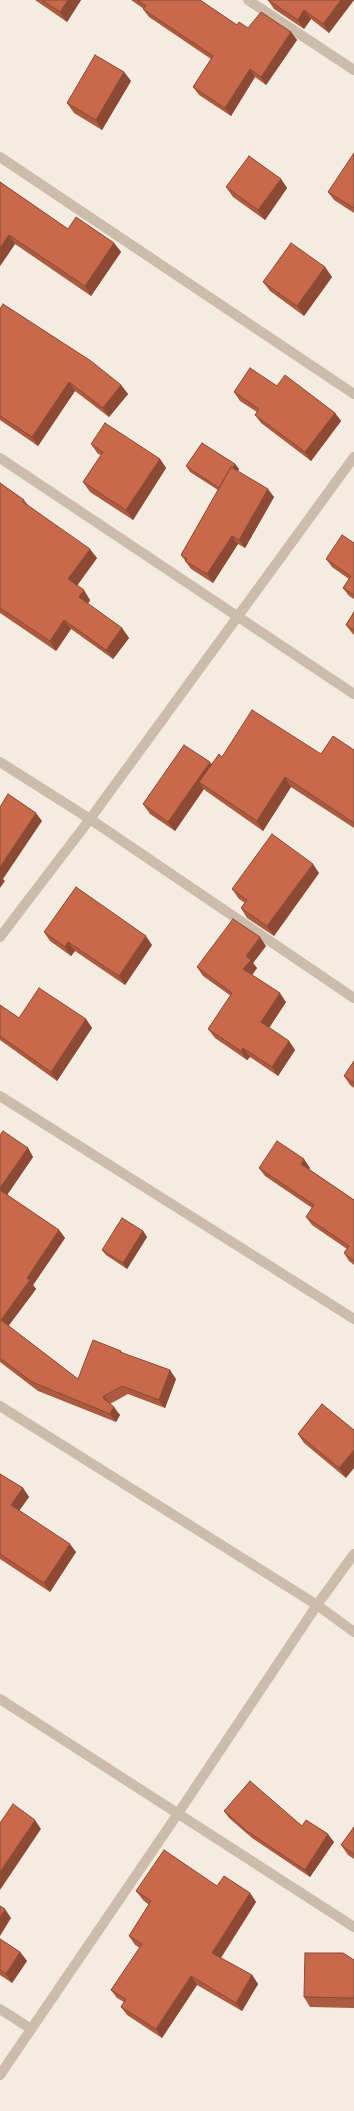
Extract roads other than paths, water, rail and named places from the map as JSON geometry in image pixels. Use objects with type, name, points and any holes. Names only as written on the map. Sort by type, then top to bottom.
[{"type":"street","points":[[248,0],[354,70]]},
{"type":"street","points":[[0,157],[354,394]]},
{"type":"street","points":[[0,937],[90,819],[354,457]]},
{"type":"street","points":[[0,458],[237,618],[354,694]]},
{"type":"street","points":[[0,762],[90,819],[354,998]]},
{"type":"street","points":[[0,1096],[354,1319]]},
{"type":"street","points":[[0,1406],[317,1605],[354,1632]]},
{"type":"street","points":[[0,2075],[177,1815],[317,1605],[354,1554]]},
{"type":"street","points":[[0,1699],[177,1815],[354,1927]]},
{"type":"street","points":[[0,2009],[31,2029]]}]
